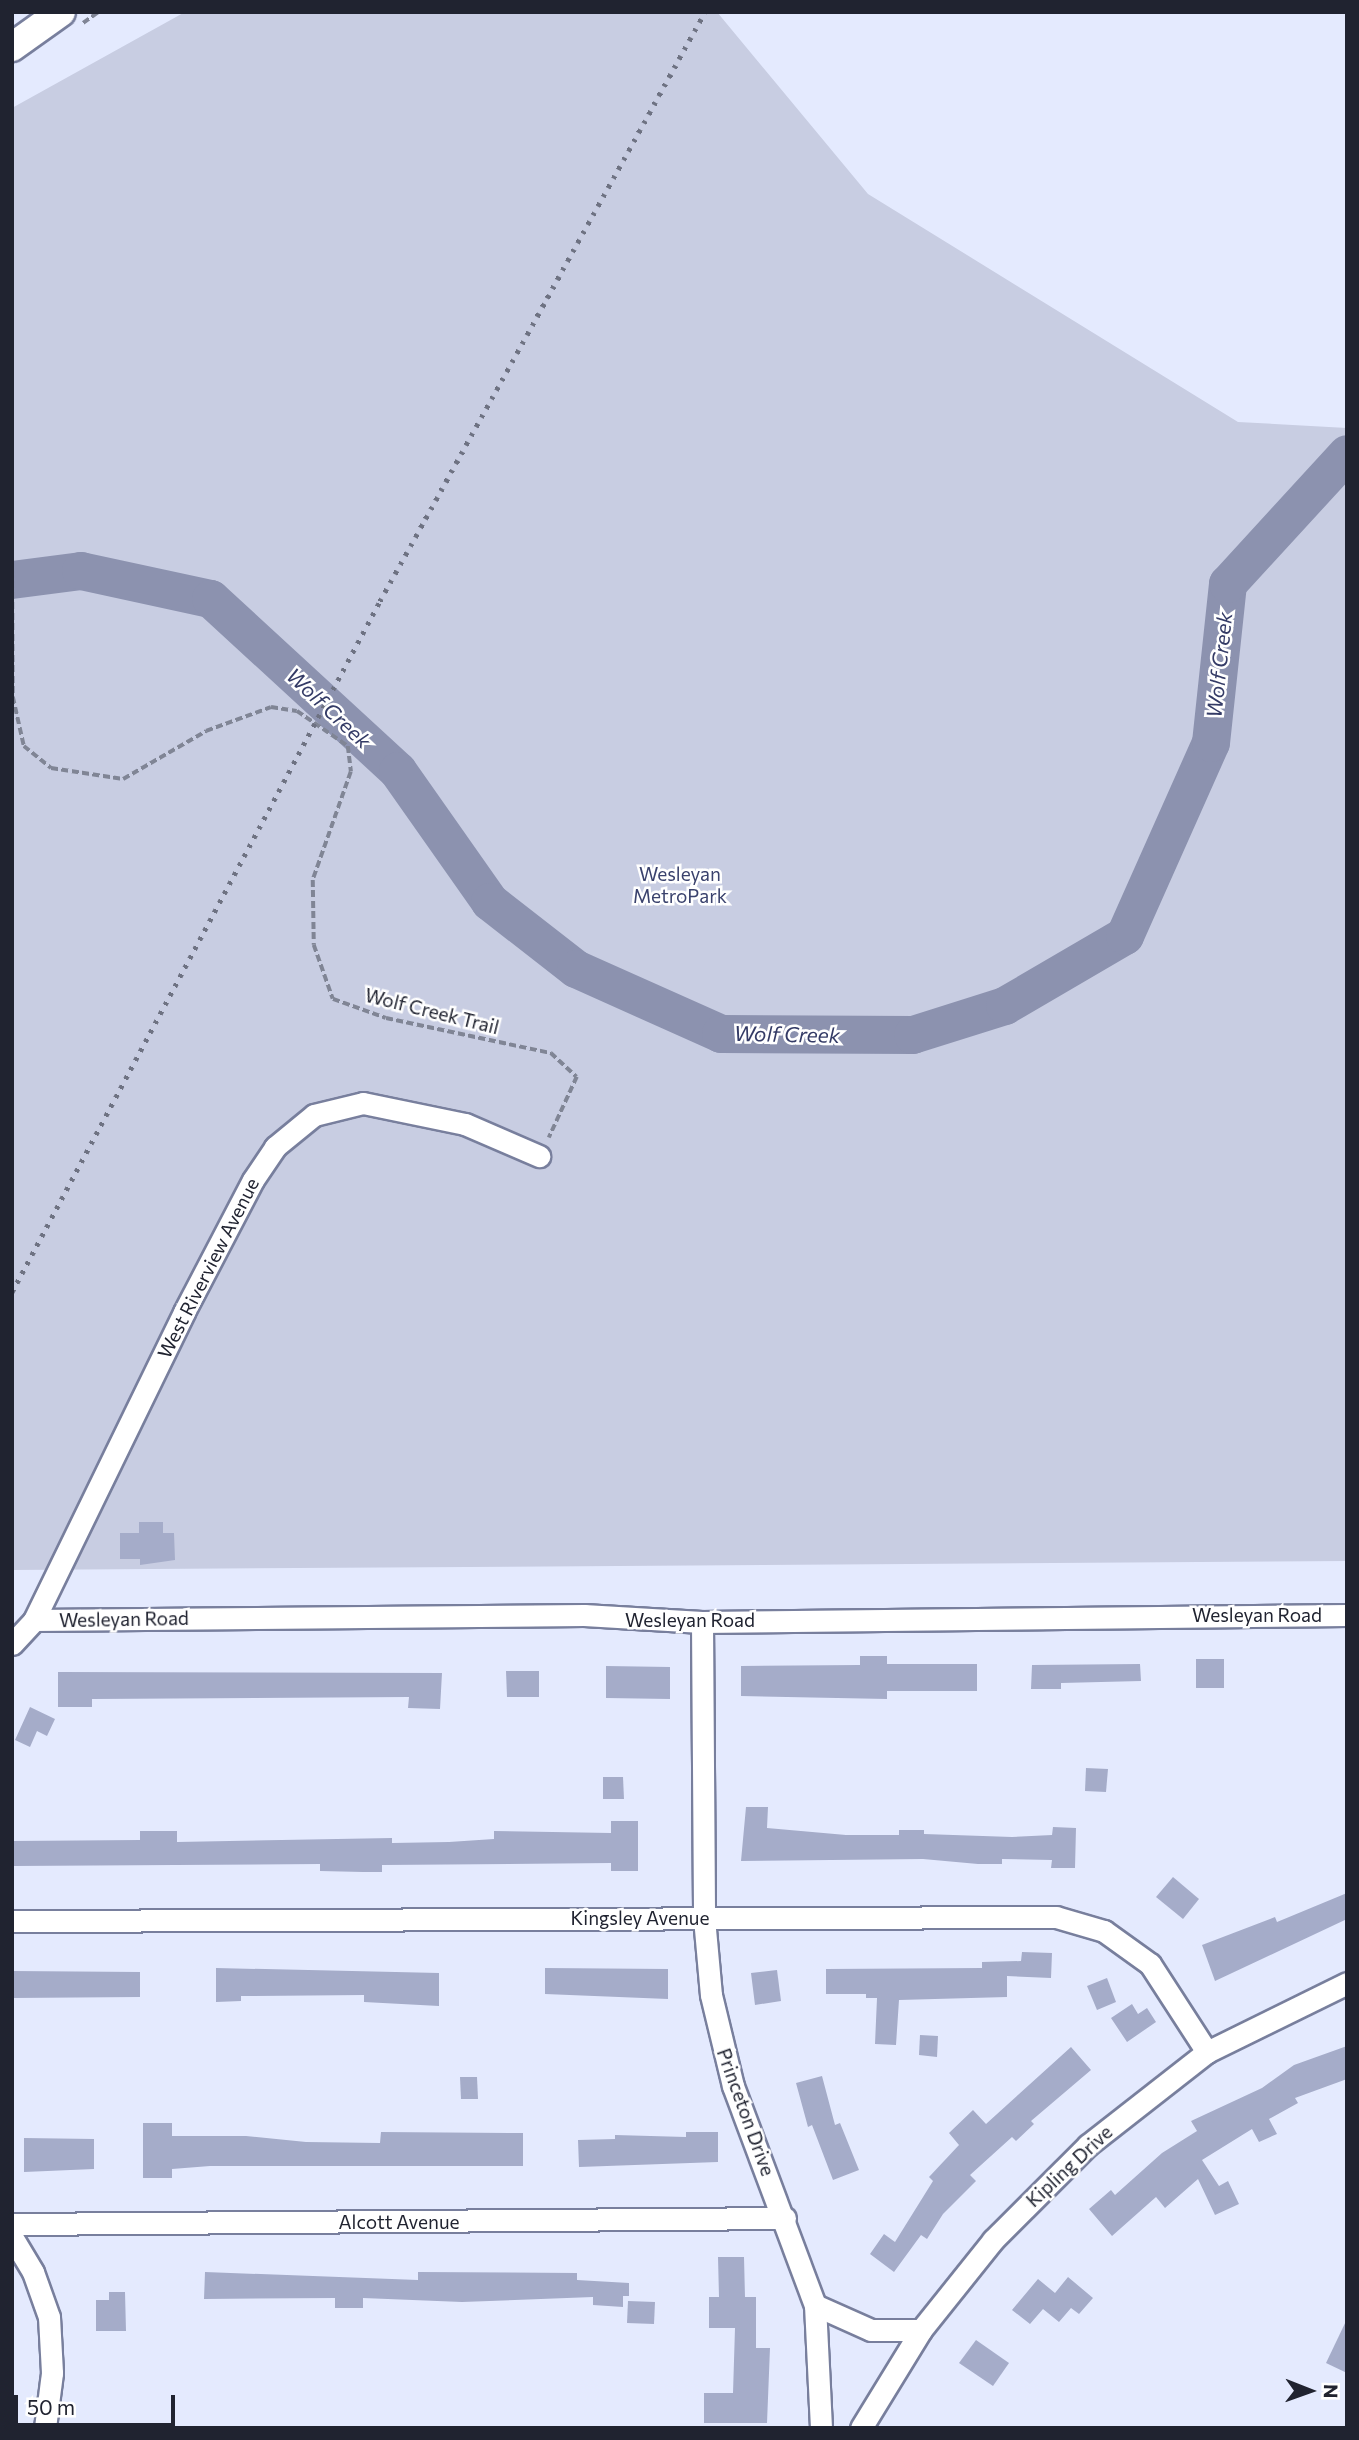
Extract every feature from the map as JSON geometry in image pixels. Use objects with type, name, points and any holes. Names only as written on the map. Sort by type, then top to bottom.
[{"type":"main road","points":[[12,47],[61,12]]},
{"type":"street","name":"West Riverview Avenue","points":[[12,1644],[34,1620],[184,1312],[253,1180],[275,1147],[314,1115],[363,1102],[465,1124],[539,1156]]},
{"type":"street","name":"Wesleyan Road","points":[[34,1620],[584,1615],[702,1622],[1347,1615]]},
{"type":"street","name":"Princeton Drive","points":[[702,1622],[704,1918],[711,1995],[722,2050],[815,2305],[821,2428]]},
{"type":"street","name":"Kingsley Avenue","points":[[12,1921],[1036,1916],[1079,1922],[1116,1938],[1150,1964],[1208,2052]]},
{"type":"street","name":"Kipling Drive","points":[[861,2428],[920,2330],[1041,2190],[1098,2137],[1208,2052],[1347,1983]]},
{"type":"street","name":"Alcott Avenue","points":[[12,2224],[785,2218]]},
{"type":"street","points":[[12,2236],[33,2272],[49,2318],[52,2373],[45,2428]]},
{"type":"street","points":[[815,2305],[871,2330],[920,2330]]},
{"type":"path","name":"Wolf Creek Trail","points":[[12,508],[13,697],[24,746],[51,768],[98,778],[123,779],[206,731],[271,708],[298,711],[348,746],[351,772],[313,880],[314,945],[333,999],[386,1017],[551,1053],[577,1077],[539,1156]]},
{"type":"green space","name":"Wesleyan MetroPark","points":[[185,12],[717,12],[868,194],[1238,422],[1347,428],[1347,1561],[12,1570],[12,108]]},
{"type":"building","points":[[139,1522],[163,1522],[163,1533],[174,1533],[175,1560],[140,1565],[140,1559],[120,1559],[120,1533],[139,1533]]},
{"type":"building","points":[[860,1656],[887,1656],[887,1664],[977,1664],[977,1691],[887,1691],[887,1699],[741,1696],[741,1666],[860,1665]]},
{"type":"building","points":[[1196,1659],[1224,1659],[1224,1688],[1196,1688]]},
{"type":"building","points":[[1140,1664],[1141,1681],[1061,1683],[1061,1689],[1031,1689],[1032,1665]]},
{"type":"building","points":[[606,1666],[670,1667],[670,1699],[606,1698]]},
{"type":"building","points":[[506,1671],[539,1671],[539,1697],[507,1697]]},
{"type":"building","points":[[58,1672],[442,1673],[440,1709],[408,1708],[409,1697],[92,1699],[92,1707],[58,1707]]},
{"type":"building","points":[[30,1707],[55,1719],[47,1736],[37,1731],[30,1747],[15,1740]]},
{"type":"building","points":[[1086,1768],[1108,1769],[1106,1792],[1085,1791]]},
{"type":"building","points":[[603,1777],[623,1777],[624,1799],[603,1799]]},
{"type":"building","points":[[746,1807],[768,1807],[767,1828],[846,1835],[899,1835],[899,1830],[924,1830],[924,1834],[1012,1837],[1052,1835],[1053,1827],[1076,1828],[1075,1868],[1051,1868],[1052,1860],[1002,1859],[1002,1864],[923,1859],[741,1861]]},
{"type":"building","points":[[611,1821],[638,1821],[638,1871],[611,1871],[611,1863],[382,1865],[382,1872],[320,1871],[320,1864],[13,1866],[13,1841],[140,1840],[140,1831],[177,1831],[177,1842],[392,1838],[392,1843],[449,1842],[494,1839],[494,1831],[611,1833]]},
{"type":"building","points":[[1173,1877],[1199,1899],[1183,1919],[1156,1897]]},
{"type":"building","points":[[1347,1893],[1347,1919],[1215,1981],[1202,1945],[1275,1917],[1277,1922]]},
{"type":"building","points":[[1022,1952],[1052,1953],[1051,1978],[1007,1976],[1007,1997],[899,2000],[896,2045],[875,2044],[877,1998],[866,1998],[866,1994],[826,1994],[826,1969],[982,1968],[982,1962],[1021,1961]]},
{"type":"building","points":[[216,1968],[439,1973],[439,2006],[364,2002],[364,1995],[241,1996],[241,2001],[216,2002]]},
{"type":"building","points":[[545,1968],[668,1969],[668,1999],[545,1994]]},
{"type":"building","points":[[777,1970],[781,2001],[755,2005],[751,1973]]},
{"type":"building","points":[[12,1971],[140,1972],[140,1997],[12,1998]]},
{"type":"building","points":[[1107,1978],[1116,2002],[1097,2010],[1087,1986]]},
{"type":"building","points":[[1132,2004],[1138,2014],[1147,2008],[1156,2022],[1127,2042],[1111,2018]]},
{"type":"building","points":[[920,2035],[938,2036],[937,2057],[919,2055]]},
{"type":"building","points":[[1347,2046],[1347,2079],[1295,2098],[1298,2103],[1269,2119],[1277,2134],[1259,2142],[1252,2129],[1202,2160],[1219,2186],[1228,2181],[1239,2204],[1215,2215],[1198,2179],[1165,2208],[1156,2197],[1112,2236],[1089,2209],[1111,2190],[1115,2195],[1162,2153],[1197,2131],[1191,2121],[1262,2088],[1294,2065]]},
{"type":"building","points":[[1071,2047],[1091,2070],[1031,2121],[1034,2124],[1016,2141],[1012,2137],[970,2175],[976,2181],[943,2214],[927,2239],[921,2235],[894,2272],[870,2254],[884,2234],[895,2242],[933,2181],[929,2177],[959,2145],[949,2133],[973,2110],[986,2124]]},
{"type":"building","points":[[822,2076],[835,2125],[840,2123],[859,2170],[833,2180],[812,2125],[808,2127],[796,2083]]},
{"type":"building","points":[[460,2077],[477,2077],[478,2099],[461,2099]]},
{"type":"building","points":[[143,2123],[172,2123],[172,2136],[246,2136],[306,2142],[380,2143],[381,2132],[523,2133],[523,2166],[210,2166],[172,2169],[172,2178],[143,2178]]},
{"type":"building","points":[[686,2132],[718,2132],[718,2162],[579,2167],[578,2140],[615,2139],[615,2135],[686,2137]]},
{"type":"building","points":[[24,2138],[94,2139],[94,2169],[24,2172]]},
{"type":"building","points":[[718,2257],[744,2257],[745,2297],[756,2297],[756,2348],[770,2348],[767,2423],[704,2423],[704,2393],[733,2393],[735,2328],[709,2328],[709,2297],[719,2297]]},
{"type":"building","points":[[205,2272],[418,2280],[418,2272],[577,2273],[577,2280],[629,2283],[629,2296],[623,2296],[623,2307],[593,2305],[593,2297],[462,2302],[363,2298],[363,2308],[335,2308],[335,2298],[204,2299]]},
{"type":"building","points":[[1068,2277],[1093,2298],[1079,2314],[1071,2308],[1059,2322],[1043,2309],[1030,2324],[1012,2310],[1038,2279],[1055,2293]]},
{"type":"building","points":[[109,2292],[125,2292],[126,2331],[96,2331],[96,2300],[109,2300]]},
{"type":"building","points":[[628,2301],[655,2302],[654,2324],[627,2323]]},
{"type":"building","points":[[1347,2319],[1347,2373],[1326,2363]]},
{"type":"building","points":[[976,2340],[1009,2363],[993,2386],[959,2363]]},
{"type":"waterway","name":"Wolf Creek","points":[[12,580],[81,571],[211,599],[398,771],[490,902],[576,969],[721,1034],[913,1035],[1005,1006],[1125,936],[1211,743],[1228,584],[1347,454]]},
{"type":"railway","points":[[12,1292],[380,601],[705,12]]}]
